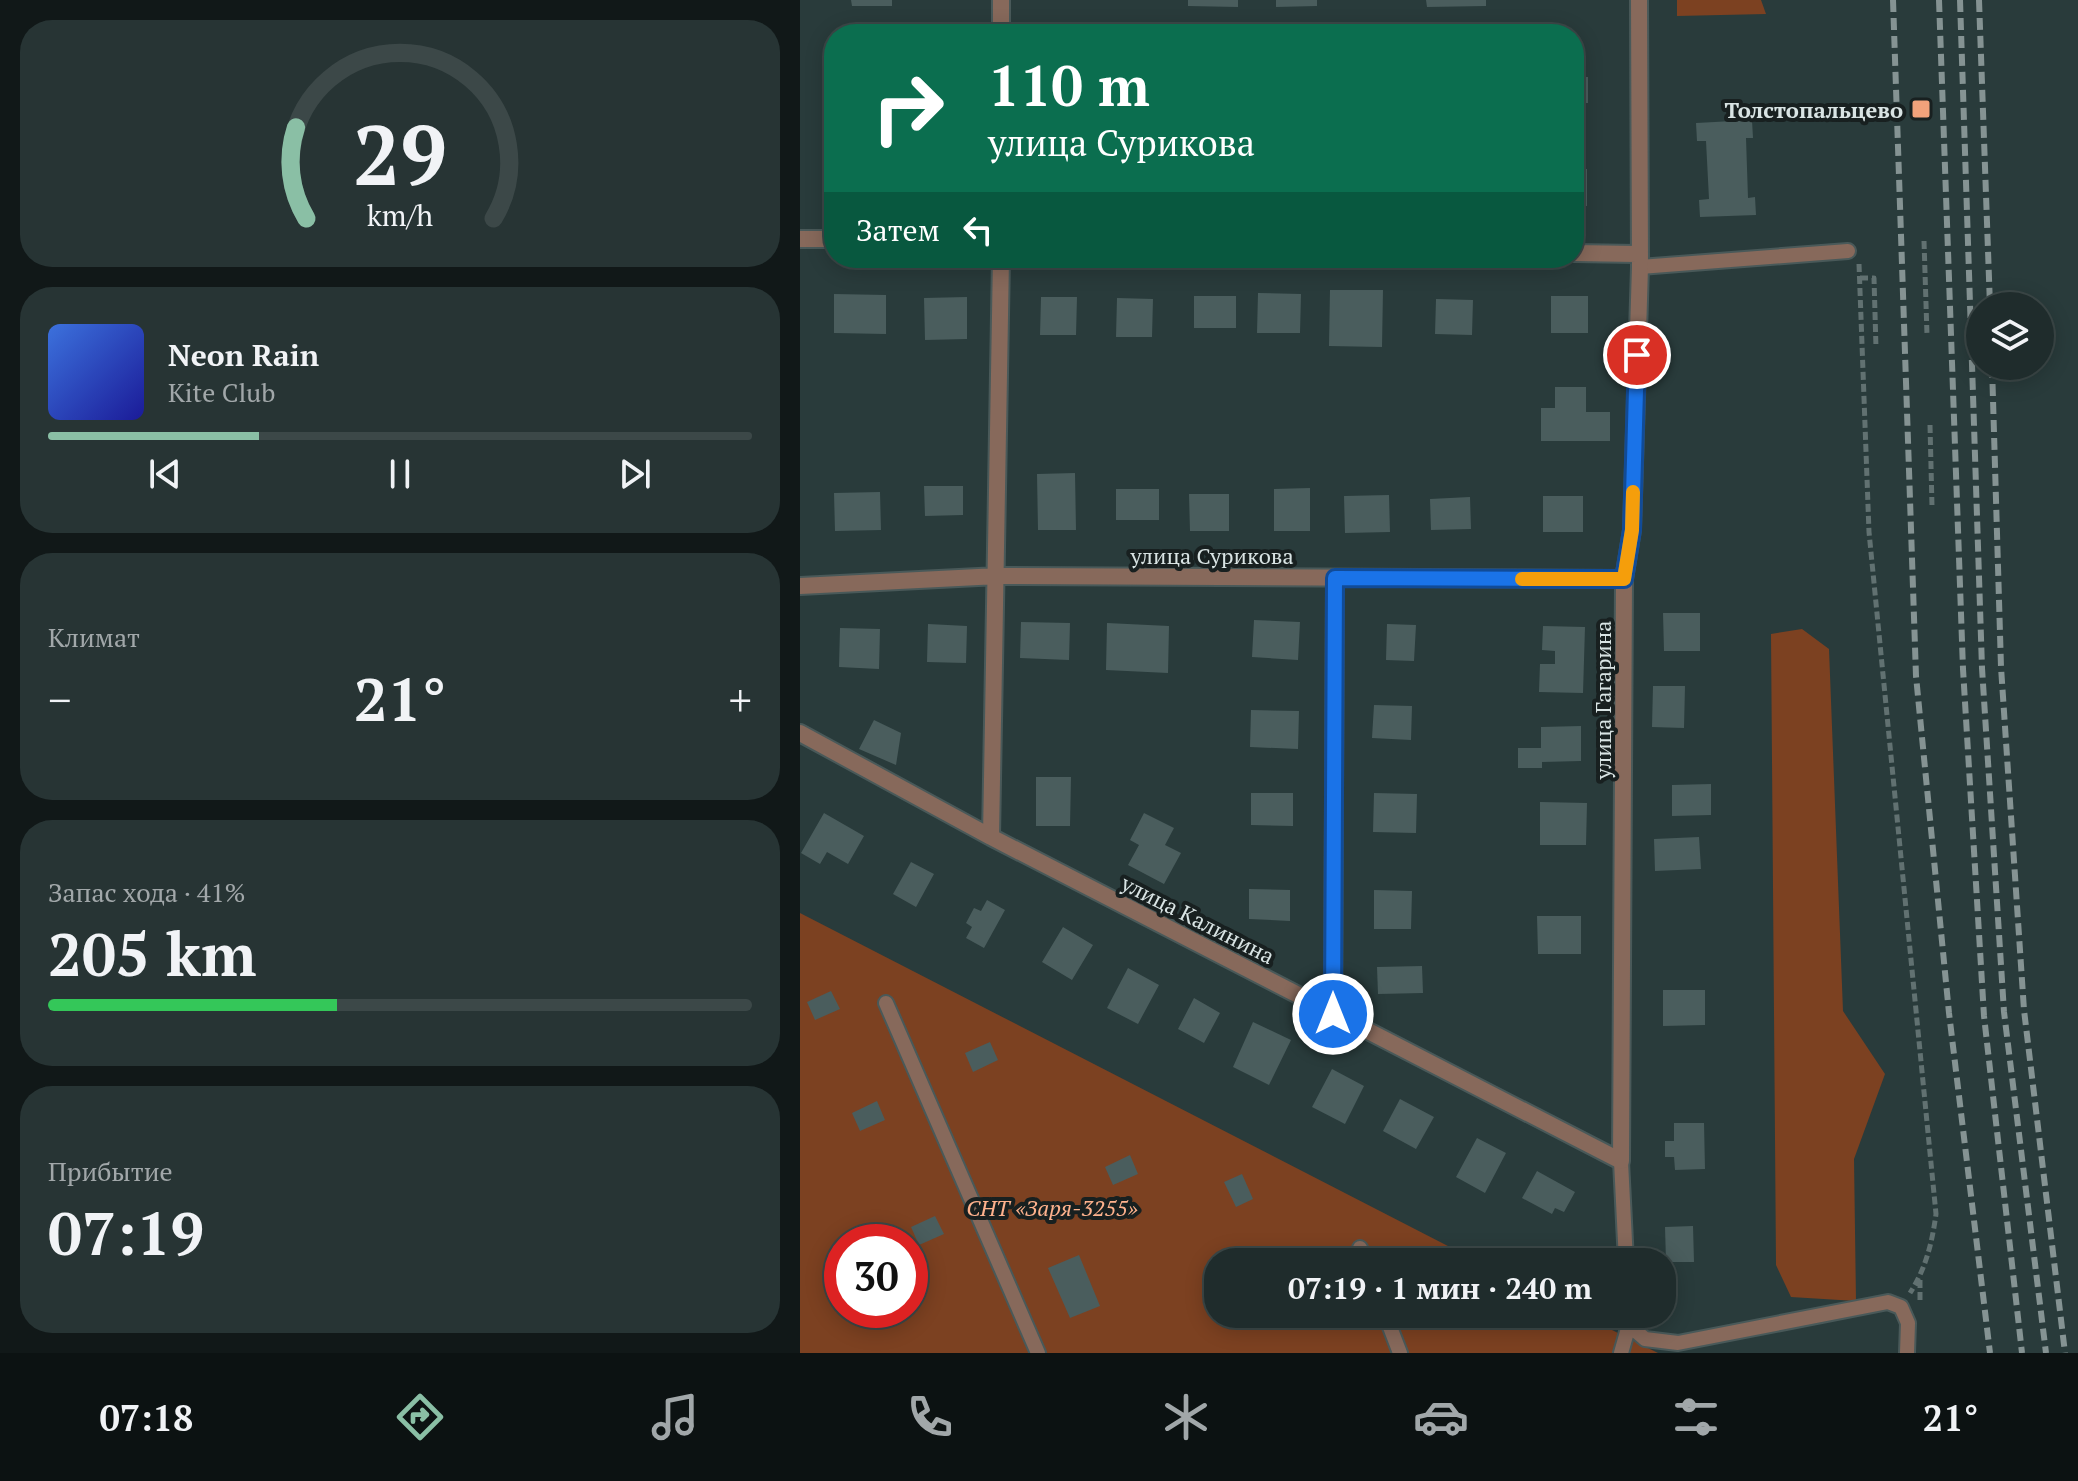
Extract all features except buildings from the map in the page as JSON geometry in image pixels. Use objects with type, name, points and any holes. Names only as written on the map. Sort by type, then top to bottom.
[{"type":"street","points":[[1001,0],[1001,24]]},
{"type":"street","name":"улица Гагарина","points":[[1621,1161],[1624,579],[1632,530],[1639,260],[1639,0]]},
{"type":"street","points":[[800,239],[824,239]]},
{"type":"street","points":[[1584,254],[1639,260]]},
{"type":"street","points":[[991,837],[998,576],[1001,268]]},
{"type":"street","name":"улица Сурикова","points":[[800,586],[998,576],[1624,579]]},
{"type":"street","points":[[1333,1014],[1335,578]]},
{"type":"street","name":"улица Калинина","points":[[800,733],[991,837],[1621,1161]]},
{"type":"lane","points":[[1639,260],[1853,254]]},
{"type":"lane","points":[[886,1003],[1038,1353]]},
{"type":"lane","points":[[1621,1161],[1625,1248]]},
{"type":"lane","points":[[1636,1328],[1645,1339],[1678,1343],[1888,1302],[1901,1307],[1908,1323],[1907,1353]]},
{"type":"lane","points":[[1390,1328],[1400,1353]]},
{"type":"lane","points":[[1621,1353],[1627,1328]]},
{"type":"path","points":[[1924,241],[1927,335]]},
{"type":"path","points":[[1853,254],[1860,278],[1869,532],[1936,1214],[1931,1248],[1920,1277],[1901,1307]]},
{"type":"path","points":[[1860,278],[1874,278],[1876,348]]},
{"type":"path","points":[[1930,425],[1932,506]]},
{"type":"green space","points":[[1677,0],[1761,0],[1766,14],[1677,16]]},
{"type":"green space","points":[[1802,629],[1829,649],[1843,1011],[1885,1074],[1854,1159],[1856,1301],[1791,1297],[1776,1265],[1771,634]]},
{"type":"green space","name":"СНТ «Заря-3255»","points":[[800,913],[1452,1248],[1204,1248],[1204,1328],[1608,1328],[1658,1353],[800,1353]]},
{"type":"railway","points":[[1893,0],[1916,676],[1949,1013],[1990,1353]]},
{"type":"railway","points":[[1939,0],[1963,669],[1984,1016],[2022,1353]]},
{"type":"railway","points":[[1960,0],[1982,668],[2004,1012],[2046,1353]]},
{"type":"railway","points":[[1979,0],[1989,292]]},
{"type":"railway","points":[[1992,380],[2001,667],[2024,1010],[2065,1353]]},
{"type":"slow traffic","points":[[1522,579],[1624,579],[1632,530],[1633,492]]},
{"type":"place","name":"Толстопальцево","points":[[1921,109]]},
{"type":"route","points":[[1333,1014],[1335,578],[1624,579],[1632,530],[1637,355]]}]
